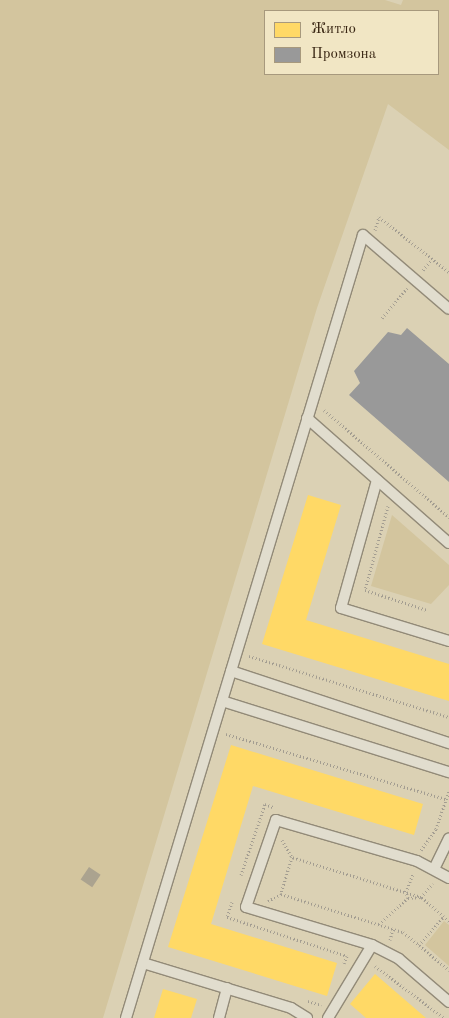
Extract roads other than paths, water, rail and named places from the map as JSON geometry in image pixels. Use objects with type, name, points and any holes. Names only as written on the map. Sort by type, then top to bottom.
[{"type":"lane","points":[[126,1018],[363,235],[449,309]]},
{"type":"lane","points":[[307,418],[449,543]]},
{"type":"lane","points":[[377,480],[341,608],[449,641]]},
{"type":"lane","points":[[231,672],[449,743]]},
{"type":"lane","points":[[222,701],[449,772]]},
{"type":"lane","points":[[449,838],[441,873],[417,861],[276,820],[246,906],[372,945],[399,959],[449,1002]]},
{"type":"lane","points":[[327,1013],[372,945]]},
{"type":"lane","points":[[143,963],[291,1008],[307,1018]]},
{"type":"lane","points":[[219,1018],[228,988]]}]
